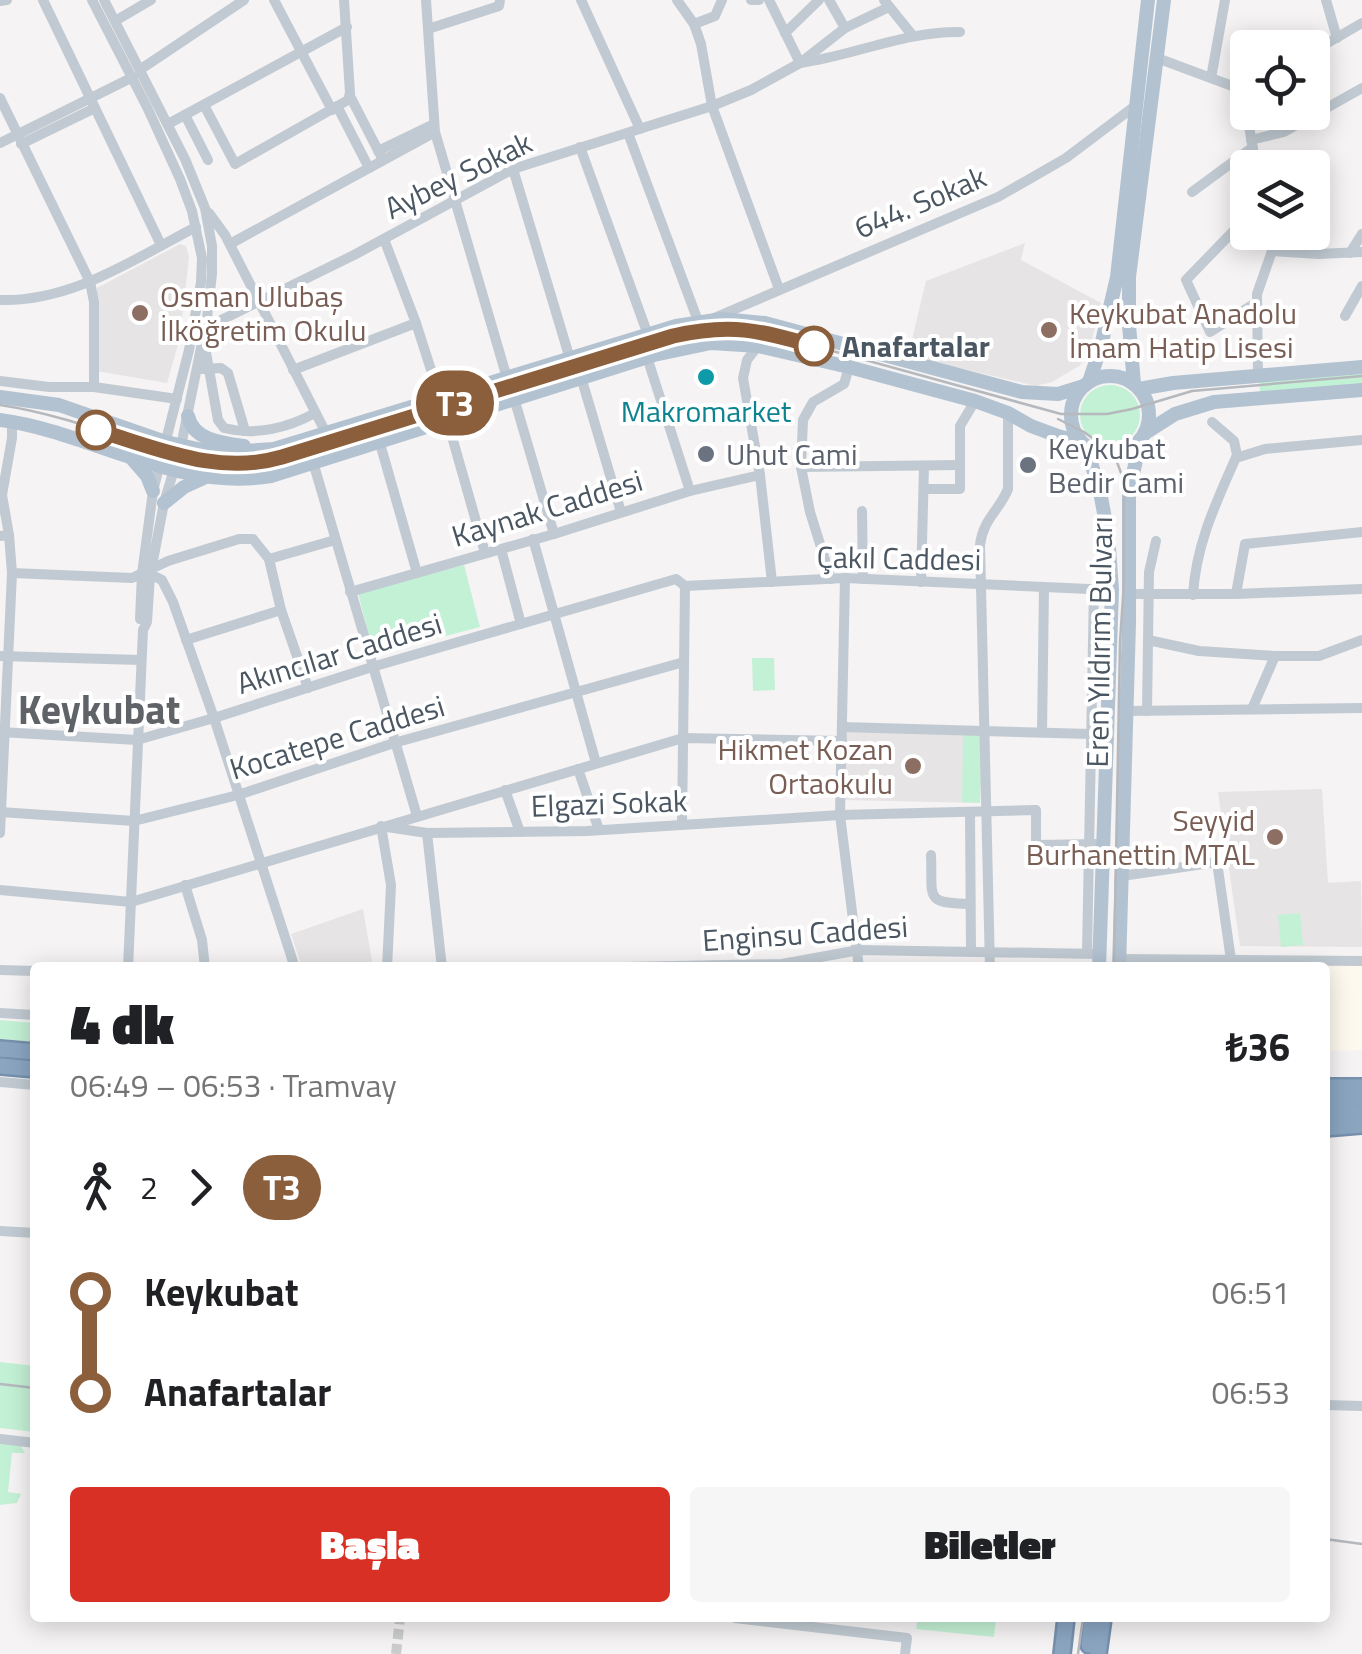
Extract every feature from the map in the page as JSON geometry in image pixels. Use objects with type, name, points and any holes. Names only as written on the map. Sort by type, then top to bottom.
[{"type":"highway","points":[[0,1049],[30,1052]]},
{"type":"highway","points":[[0,1066],[30,1069]]},
{"type":"highway","points":[[1330,1086],[1362,1087]]},
{"type":"highway","points":[[1330,1100],[1362,1098]]},
{"type":"highway","points":[[1330,1114],[1362,1113]]},
{"type":"highway","points":[[1330,1128],[1362,1125]]},
{"type":"highway","points":[[1052,1654],[1056,1622]]},
{"type":"highway","points":[[1062,1654],[1066,1622]]},
{"type":"highway","points":[[1088,1654],[1092,1622]]},
{"type":"highway","points":[[1098,1654],[1102,1622]]},
{"type":"main road","points":[[1083,444],[1072,426],[1071,410],[1075,397],[1086,384],[1104,335],[1117,277],[1148,0]]},
{"type":"main road","points":[[1136,387],[1129,326],[1130,277],[1164,0]]},
{"type":"main road","points":[[0,397],[59,405],[216,454],[274,449],[648,335],[704,320],[734,319],[1031,394],[1058,394],[1115,376],[1136,387],[1146,400],[1149,414],[1143,436]]},
{"type":"main road","points":[[6,421],[166,467],[232,480],[257,478],[313,462],[647,357],[711,344],[758,346],[975,402],[1104,454],[1118,454],[1131,448],[1175,414],[1205,404],[1362,390]]},
{"type":"main road","points":[[1132,353],[1146,378],[1173,383]]},
{"type":"main road","points":[[1136,387],[1362,367]]},
{"type":"main road","points":[[188,416],[192,430],[210,439],[274,449]]},
{"type":"main road","name":"Eren Yıldırım Bulvarı","points":[[1119,962],[1130,594],[1129,491],[1143,436]]},
{"type":"main road","name":"Eren Yıldırım Bulvarı","points":[[1083,444],[1100,492],[1112,590],[1096,844],[1095,958]]},
{"type":"main road","points":[[129,456],[153,491]]},
{"type":"main road","points":[[164,503],[184,487],[208,476]]},
{"type":"street","points":[[43,0],[161,245]]},
{"type":"street","points":[[92,0],[168,124],[205,208],[230,244],[326,433]]},
{"type":"street","points":[[104,0],[180,179],[202,258],[189,350],[177,399],[174,444]]},
{"type":"street","points":[[115,20],[151,0]]},
{"type":"street","points":[[274,0],[369,168]]},
{"type":"street","points":[[344,0],[350,96],[380,156]]},
{"type":"street","points":[[426,0],[434,128],[506,378]]},
{"type":"street","points":[[580,0],[640,128]]},
{"type":"street","points":[[676,0],[694,24],[702,44],[712,106],[780,289]]},
{"type":"street","points":[[694,24],[715,16],[722,0]]},
{"type":"street","points":[[768,0],[800,64],[913,36],[960,32]]},
{"type":"street","points":[[784,32],[819,0]]},
{"type":"street","points":[[829,0],[844,28]]},
{"type":"street","points":[[1211,78],[1225,0]]},
{"type":"street","points":[[1327,6],[1335,9],[1340,0]]},
{"type":"street","points":[[0,143],[19,140],[93,103],[238,2]]},
{"type":"street","points":[[428,28],[499,3]]},
{"type":"street","points":[[886,4],[913,36]]},
{"type":"street","name":"Aybey Sokak","points":[[204,332],[513,168],[712,106],[767,83],[800,64],[844,28],[886,4]]},
{"type":"street","points":[[1327,6],[1337,38]]},
{"type":"street","points":[[1330,42],[1362,23]]},
{"type":"street","points":[[168,124],[347,27]]},
{"type":"street","points":[[1156,58],[1230,84]]},
{"type":"street","points":[[1192,192],[1252,144],[1284,132],[1362,88]]},
{"type":"street","points":[[204,105],[235,164],[350,96]]},
{"type":"street","points":[[0,98],[4,119],[19,140],[90,282],[94,302],[94,386]]},
{"type":"street","name":"644. Sokak","points":[[704,320],[977,208],[1079,150],[1135,106]]},
{"type":"street","points":[[185,115],[208,160]]},
{"type":"street","points":[[230,244],[434,128]]},
{"type":"street","points":[[1250,130],[1253,150]]},
{"type":"street","points":[[628,133],[704,320]]},
{"type":"street","points":[[580,147],[648,335]]},
{"type":"street","points":[[513,168],[570,359]]},
{"type":"street","points":[[148,573],[153,491],[188,416],[203,369],[212,260],[205,208]]},
{"type":"street","points":[[2,297],[46,297],[90,282],[196,226]]},
{"type":"street","points":[[1258,376],[1257,294],[1272,251],[1356,252],[1362,234]]},
{"type":"street","points":[[1230,235],[1186,280],[1210,332],[1258,302]]},
{"type":"street","points":[[384,239],[440,398]]},
{"type":"street","points":[[1345,316],[1362,288]]},
{"type":"street","points":[[293,370],[416,322]]},
{"type":"street","points":[[758,346],[747,360],[743,378],[760,474],[772,582]]},
{"type":"street","points":[[647,357],[690,491]]},
{"type":"street","points":[[830,579],[801,467],[803,420],[814,402],[844,384],[849,367]]},
{"type":"street","points":[[203,369],[221,368],[228,373],[246,431]]},
{"type":"street","points":[[203,369],[220,423],[228,429],[278,428],[315,413]]},
{"type":"street","points":[[581,377],[621,512]]},
{"type":"street","points":[[0,380],[49,387],[94,386],[177,399]]},
{"type":"street","points":[[514,398],[554,534]]},
{"type":"street","points":[[924,489],[960,489],[960,426],[975,402]]},
{"type":"street","points":[[990,962],[981,534],[1008,489],[1008,413]]},
{"type":"street","points":[[447,419],[485,554]]},
{"type":"street","points":[[0,834],[5,620],[12,573],[2,495],[12,438],[6,421]]},
{"type":"street","points":[[1192,594],[1203,535],[1236,458],[1234,441],[1212,422]]},
{"type":"street","points":[[379,440],[417,573]]},
{"type":"street","points":[[1236,458],[1265,449],[1362,440]]},
{"type":"street","points":[[313,462],[417,816]]},
{"type":"street","points":[[801,467],[960,465]]},
{"type":"street","points":[[921,582],[924,466]]},
{"type":"street","points":[[128,962],[143,630],[140,622],[164,503],[166,467]]},
{"type":"street","name":"Kaynak Caddesi","points":[[350,592],[690,491],[760,474]]},
{"type":"street","points":[[862,512],[863,579]]},
{"type":"street","points":[[1236,594],[1245,544],[1362,532]]},
{"type":"street","points":[[157,538],[173,602]]},
{"type":"street","points":[[12,573],[121,579],[239,539],[254,540],[268,559],[308,688]]},
{"type":"street","points":[[268,559],[335,540]]},
{"type":"street","points":[[533,540],[596,763]]},
{"type":"street","points":[[1147,711],[1149,572],[1156,540]]},
{"type":"street","points":[[501,549],[521,624]]},
{"type":"street","points":[[148,573],[162,580],[173,602],[292,962]]},
{"type":"street","points":[[845,578],[840,815],[860,962]]},
{"type":"street","name":"Çakıl Caddesi","points":[[685,586],[845,578],[1112,590]]},
{"type":"street","name":"Akıncılar Caddesi","points":[[2,732],[137,740],[676,579],[685,586]]},
{"type":"street","points":[[682,825],[685,586]]},
{"type":"street","points":[[1042,732],[1044,588]]},
{"type":"street","points":[[1130,594],[1362,589]]},
{"type":"street","points":[[1094,590],[1091,734],[1096,844]]},
{"type":"street","points":[[186,640],[281,610]]},
{"type":"street","points":[[1148,640],[1198,651],[1276,656],[1319,656],[1362,640]]},
{"type":"street","points":[[1252,709],[1276,656]]},
{"type":"street","points":[[4,657],[141,660]]},
{"type":"street","name":"Kocatepe Caddesi","points":[[0,812],[134,821],[238,795],[394,744],[684,662]]},
{"type":"street","points":[[1127,711],[1362,708]]},
{"type":"street","points":[[842,727],[1091,734]]},
{"type":"street","points":[[0,890],[131,902],[683,738],[842,741]]},
{"type":"street","points":[[578,768],[599,830]]},
{"type":"street","points":[[505,790],[520,832]]},
{"type":"street","name":"Elgazi Sokak","points":[[381,826],[427,833],[520,832],[840,815],[1036,810],[1036,845],[1096,844]]},
{"type":"street","points":[[970,812],[971,952]]},
{"type":"street","points":[[381,826],[391,885],[388,962]]},
{"type":"street","points":[[427,833],[441,962]]},
{"type":"street","points":[[932,855],[932,894],[936,900],[942,904],[970,904]]},
{"type":"street","points":[[1122,876],[1217,862],[1230,960]]},
{"type":"street","points":[[185,886],[202,940],[204,962]]},
{"type":"street","name":"Enginsu Caddesi","points":[[801,962],[859,950],[1044,953],[1095,958]]},
{"type":"street","points":[[1044,953],[1044,962]]},
{"type":"street","points":[[1171,962],[1362,960]]},
{"type":"street","points":[[0,970],[30,970]]},
{"type":"street","points":[[0,1013],[30,1015]]},
{"type":"street","points":[[0,1082],[30,1085]]},
{"type":"street","points":[[0,1231],[30,1233]]},
{"type":"street","points":[[1330,1405],[1362,1406]]},
{"type":"street","points":[[0,1440],[30,1443]]},
{"type":"street","points":[[773,1622],[907,1638],[905,1654]]},
{"type":"street","points":[[860,1632],[861,1622]]},
{"type":"shaded area","points":[[1025,243],[1021,260],[1101,303],[1088,356],[1079,366],[1052,382],[1036,386],[908,356],[926,281]]},
{"type":"shaded area","name":"Osman Ulubaş İlköğretim Okulu","points":[[180,244],[186,246],[189,257],[180,337],[167,383],[96,371],[97,288]]},
{"type":"shaded area","name":"Hikmet Kozan Ortaokulu","points":[[845,730],[982,732],[980,803],[844,800]]},
{"type":"shaded area","name":"Seyyid Burhanettin MTAL","points":[[1322,789],[1328,883],[1361,881],[1362,947],[1240,946],[1218,792]]},
{"type":"shaded area","points":[[363,909],[372,962],[300,962],[291,934]]},
{"type":"shaded area","points":[[1330,966],[1362,966],[1362,1050],[1330,1051]]},
{"type":"green space","points":[[1362,373],[1362,384],[1260,392],[1259,381]]},
{"type":"green space","points":[[1110,385],[1131,394],[1140,415],[1131,436],[1110,445],[1089,436],[1080,415],[1089,394]]},
{"type":"green space","points":[[464,565],[480,627],[374,655],[358,593]]},
{"type":"green space","points":[[752,658],[774,658],[775,690],[753,691]]},
{"type":"green space","points":[[963,732],[982,732],[980,803],[962,802]]},
{"type":"green space","points":[[1300,913],[1303,945],[1281,947],[1278,915]]},
{"type":"green space","points":[[0,1020],[30,1023],[30,1042],[0,1039]]},
{"type":"green space","points":[[0,1362],[30,1365],[30,1431],[0,1428]]},
{"type":"green space","points":[[0,1443],[20,1445],[25,1453],[12,1453],[8,1492],[21,1494],[17,1503],[0,1505]]},
{"type":"green space","points":[[917,1622],[996,1622],[994,1637],[916,1629]]},
{"type":"tunnel","points":[[396,1654],[400,1622]]},
{"type":"tram line","name":"T3","points":[[96,430],[202,462],[260,463],[673,336],[740,328],[814,346]]},
{"type":"tram line","points":[[0,405],[54,416],[190,457],[237,464],[271,461],[659,339],[712,330],[760,331],[1061,414],[1107,414],[1192,391],[1362,376]]},
{"type":"tram line","points":[[1058,419],[1114,454],[1124,481],[1114,962]]},
{"type":"tram line","points":[[1078,1654],[1082,1622]]},
{"type":"railway","points":[[0,1384],[30,1387]]},
{"type":"railway","points":[[1330,1540],[1362,1544]]},
{"type":"place","name":"Osman Ulubaş İlköğretim Okulu","points":[[140,313]]},
{"type":"place","name":"Keykubat Anadolu İmam Hatip Lisesi","points":[[1049,330]]},
{"type":"place","name":"Anafartalar","points":[[814,346]]},
{"type":"place","name":"Makromarket","points":[[706,377]]},
{"type":"place","name":"Uhut Cami","points":[[706,454]]},
{"type":"place","name":"Keykubat Bedir Cami","points":[[1028,465]]},
{"type":"place","name":"Hikmet Kozan Ortaokulu","points":[[913,766]]},
{"type":"place","name":"Seyyid Burhanettin MTAL","points":[[1275,837]]},
{"type":"district","name":"Keykubat","points":[[99,709]]}]
